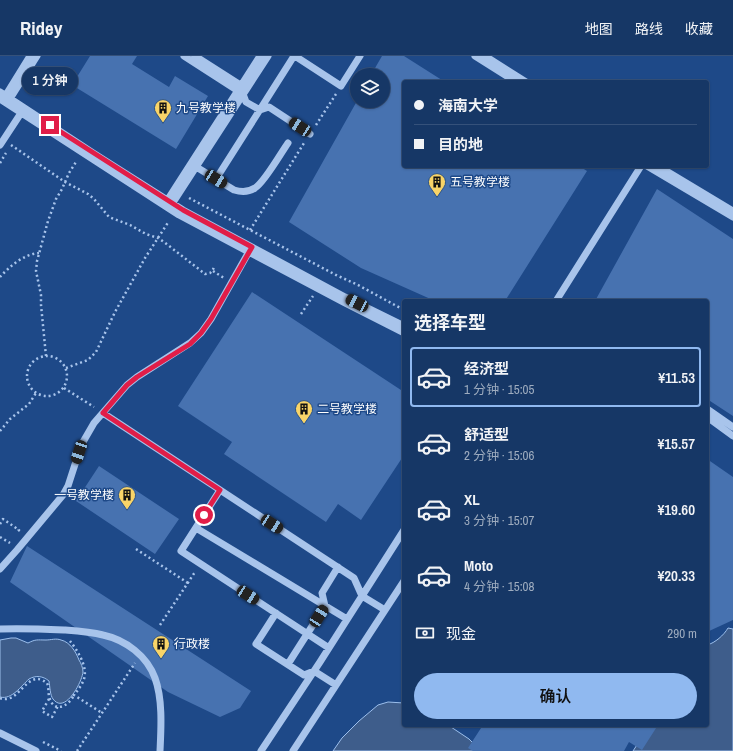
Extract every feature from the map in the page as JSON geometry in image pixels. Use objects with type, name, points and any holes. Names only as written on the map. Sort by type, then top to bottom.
[{"type":"street","points":[[4,98],[30,56]]},
{"type":"street","points":[[4,98],[37,56]]},
{"type":"street","points":[[184,56],[242,90]]},
{"type":"street","points":[[195,56],[242,90],[246,102],[260,110],[269,107],[310,134]]},
{"type":"street","points":[[168,204],[242,90],[260,56]]},
{"type":"street","points":[[242,90],[268,56]]},
{"type":"street","points":[[216,179],[294,56],[341,86],[360,56]]},
{"type":"street","points":[[475,56],[513,80]]},
{"type":"street","points":[[485,56],[523,80]]},
{"type":"street","points":[[4,98],[168,204],[179,215],[402,325]]},
{"type":"street","points":[[2,143],[23,111]]},
{"type":"street","points":[[194,165],[234,190],[241,192],[254,189],[265,178],[288,143]]},
{"type":"street","points":[[168,204],[179,193],[194,165]]},
{"type":"street","points":[[557,299],[640,168]]},
{"type":"street","points":[[650,168],[733,217]]},
{"type":"street","points":[[661,168],[733,211]]},
{"type":"street","points":[[250,249],[343,302],[402,331]]},
{"type":"street","points":[[0,569],[63,495],[68,486],[83,442],[94,423],[127,385],[137,377],[190,344],[201,333],[211,319],[250,249]]},
{"type":"street","points":[[709,410],[733,427]]},
{"type":"street","points":[[103,413],[354,578],[362,596],[385,610]]},
{"type":"street","points":[[709,418],[733,436]]},
{"type":"street","points":[[220,490],[181,551],[329,648]]},
{"type":"street","points":[[196,528],[347,619]]},
{"type":"street","points":[[261,751],[402,533]]},
{"type":"street","points":[[288,664],[325,606],[322,593],[338,568]]},
{"type":"street","points":[[293,751],[402,584]]},
{"type":"street","points":[[276,613],[256,644],[304,675],[314,671]]},
{"type":"street","points":[[0,629],[60,630],[92,633],[104,635],[131,647],[140,655],[150,668],[159,692],[161,710],[160,751]]},
{"type":"street","points":[[314,671],[336,685]]},
{"type":"street","points":[[0,733],[36,751]]},
{"type":"path","points":[[250,249],[250,230],[341,86]]},
{"type":"path","points":[[2,143],[22,152],[65,182],[88,194],[109,217],[158,238],[206,274],[210,274],[214,268],[214,265]]},
{"type":"path","points":[[46,356],[41,296],[36,272],[37,261],[51,210],[76,162]]},
{"type":"path","points":[[179,193],[402,309]]},
{"type":"path","points":[[66,368],[88,360],[96,352],[115,312],[145,258],[169,221]]},
{"type":"path","points":[[0,277],[26,256],[39,253]]},
{"type":"path","points":[[301,314],[313,295]]},
{"type":"path","points":[[46,356],[53,357],[64,364],[66,368],[68,377],[64,388],[53,396],[40,395],[30,386],[27,373],[34,361],[39,358],[46,356]]},
{"type":"path","points":[[64,388],[103,413]]},
{"type":"path","points":[[0,431],[10,419],[29,404],[36,393]]},
{"type":"path","points":[[0,524],[3,519],[19,530],[16,534]]},
{"type":"path","points":[[0,537],[10,543],[13,539]]},
{"type":"path","points":[[136,549],[188,583]]},
{"type":"path","points":[[160,625],[201,564]]},
{"type":"path","points":[[0,698],[7,699],[12,697],[32,680],[40,679],[48,684],[48,695],[54,705],[60,707],[65,706],[72,700],[84,680],[84,667],[76,648],[60,630]]},
{"type":"path","points":[[77,751],[140,655]]},
{"type":"path","points":[[74,695],[102,713]]},
{"type":"path","points":[[50,698],[42,711],[52,717],[58,706]]},
{"type":"water","points":[[728,628],[733,629],[733,751],[633,751],[649,727],[709,727],[709,644],[724,633]]},
{"type":"water","points":[[16,638],[28,643],[37,640],[57,639],[70,645],[78,657],[83,672],[80,683],[68,700],[63,703],[58,703],[52,697],[49,681],[39,677],[29,679],[12,694],[0,697],[0,640]]},
{"type":"water","points":[[388,702],[402,703],[402,727],[451,727],[469,739],[478,751],[333,751],[342,738],[378,705]]},
{"type":"building","name":"九号教学楼","points":[[90,56],[137,56],[132,64],[169,87],[175,76],[208,96],[176,149],[72,85]]},
{"type":"building","name":"五号教学楼","points":[[382,56],[404,56],[442,80],[402,80],[402,168],[582,168],[587,171],[506,299],[431,299],[361,268],[289,222],[353,108],[390,108],[390,68],[375,68]]},
{"type":"building","points":[[657,189],[733,239],[733,416],[709,400],[709,299],[596,299]]},
{"type":"building","name":"二号教学楼","points":[[252,292],[402,391],[402,458],[361,520],[338,504],[326,522],[224,454],[232,442],[178,406]]},
{"type":"building","points":[[709,460],[733,477],[733,620],[709,631]]},
{"type":"building","name":"一号教学楼","points":[[99,466],[179,519],[155,554],[76,501]]},
{"type":"building","name":"行政楼","points":[[27,546],[251,691],[240,708],[220,717],[168,692],[10,582]]},
{"type":"building","points":[[482,727],[657,727],[642,750],[629,742],[624,751],[473,751],[468,748]]},
{"type":"place","name":"九号教学楼","points":[[163,123]]},
{"type":"place","name":"五号教学楼","points":[[437,197]]},
{"type":"place","name":"二号教学楼","points":[[304,424]]},
{"type":"place","name":"一号教学楼","points":[[127,510]]},
{"type":"place","name":"行政楼","points":[[161,659]]},
{"type":"route","points":[[50,125],[183,210],[252,247],[211,319],[201,333],[190,344],[137,377],[127,385],[103,413],[220,490],[204,515]]}]
